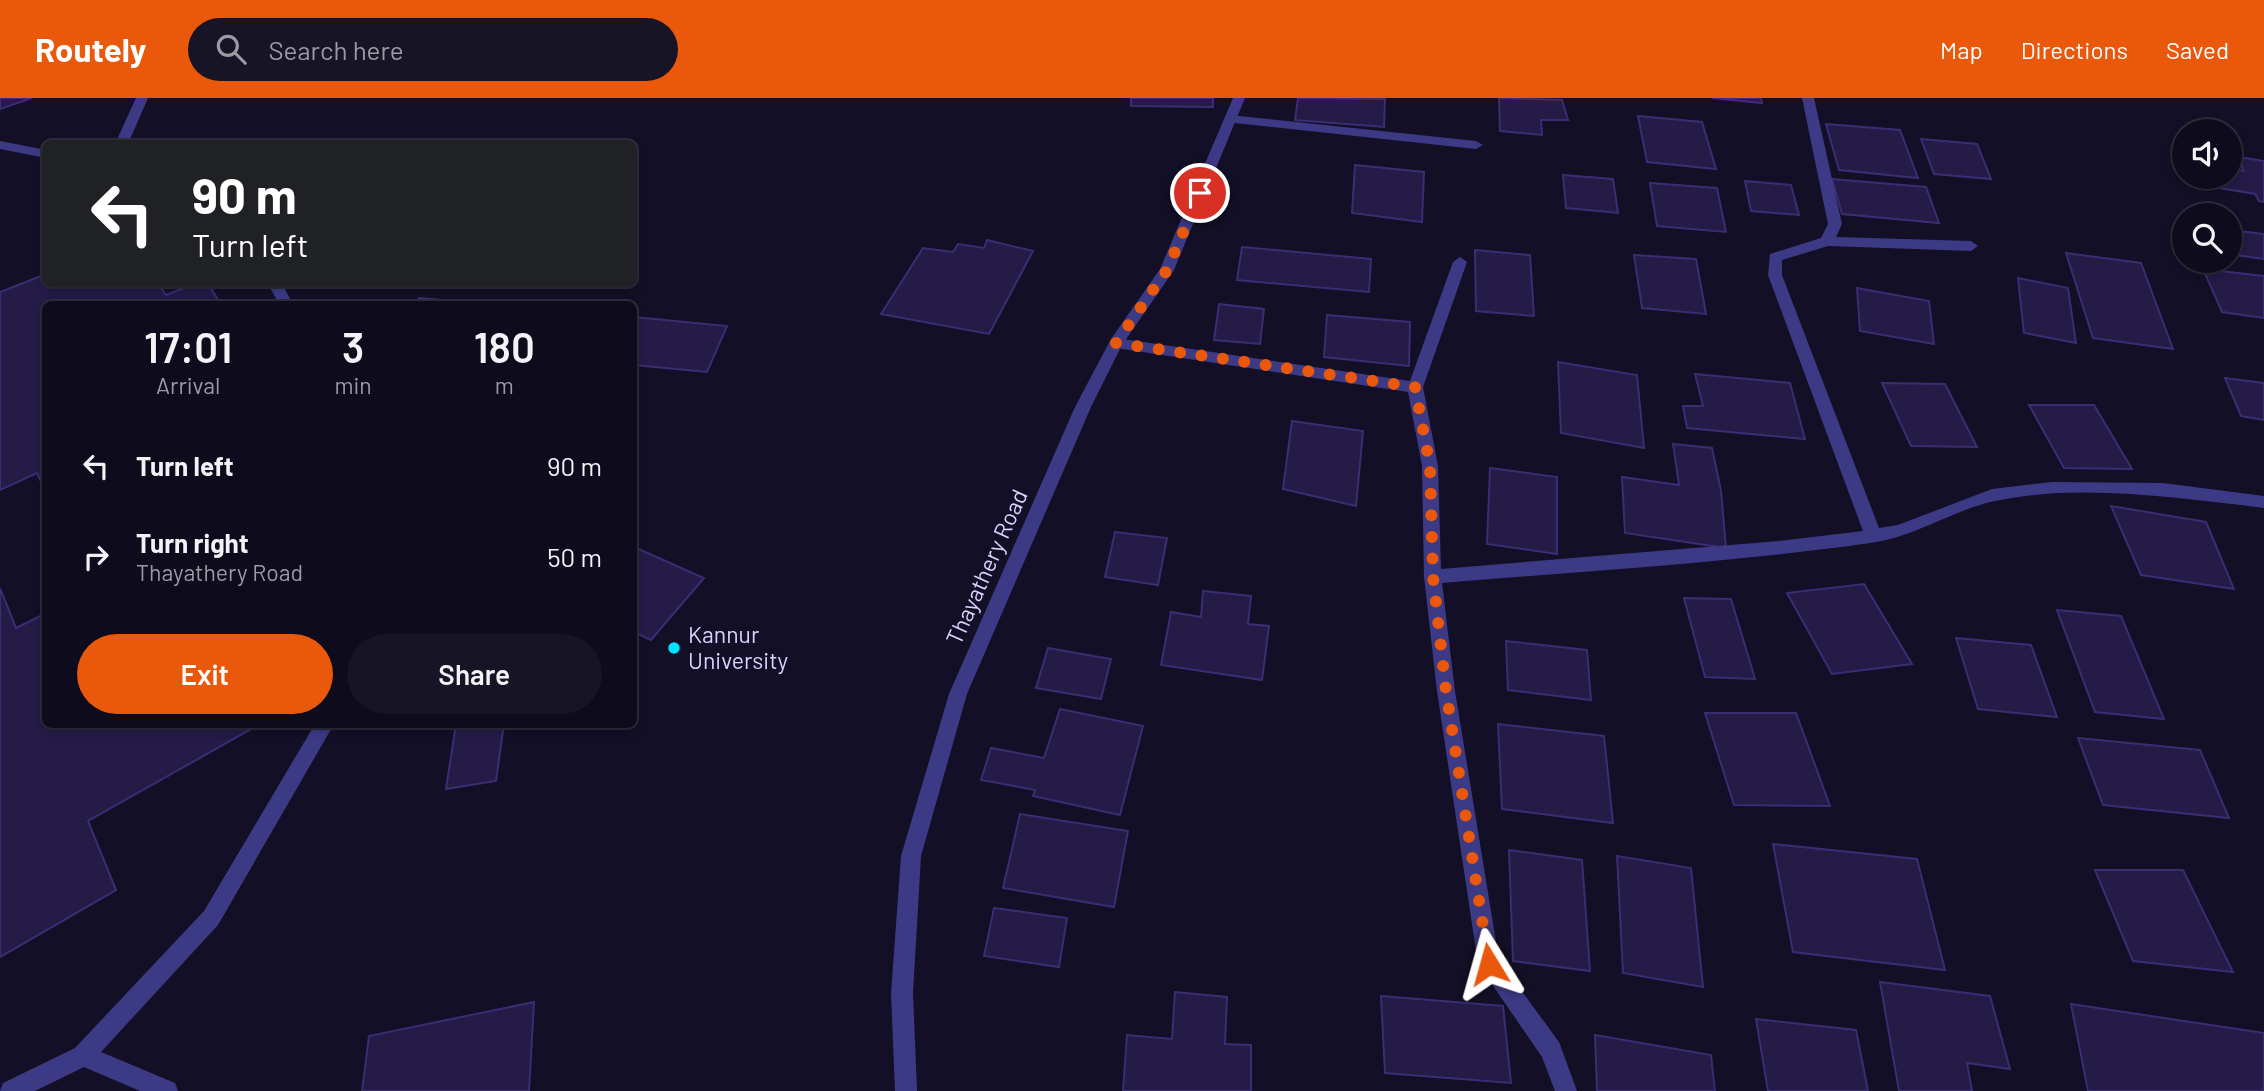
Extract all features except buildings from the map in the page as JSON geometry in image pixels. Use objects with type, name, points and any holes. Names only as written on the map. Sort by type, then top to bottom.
[{"type":"street","points":[[123,140],[142,98]]},
{"type":"street","name":"Thayathery Road","points":[[906,1091],[902,993],[915,843],[958,694],[1083,407],[1116,343],[1167,270],[1239,98]]},
{"type":"street","points":[[1808,98],[1835,224],[1827,241]]},
{"type":"street","points":[[1230,119],[1476,145]]},
{"type":"street","points":[[0,145],[42,153]]},
{"type":"street","points":[[1873,536],[1775,275],[1775,257],[1827,241],[1970,246]]},
{"type":"street","points":[[1460,262],[1415,387],[1430,466],[1433,577],[1446,691],[1489,964],[1551,1050],[1566,1091]]},
{"type":"street","points":[[1116,343],[1415,387]]},
{"type":"street","points":[[1433,577],[1779,548],[1873,536],[1900,531],[1992,495],[2052,488],[2163,489],[2264,502]]},
{"type":"street","points":[[11,1091],[83,1056],[211,918],[324,728]]},
{"type":"street","points":[[83,1056],[167,1091]]},
{"type":"place","name":"Kannur University","points":[[674,648]]},
{"type":"route","points":[[1200,193],[1167,270],[1116,343],[1415,387],[1430,466],[1433,577],[1446,691],[1489,964]]}]
